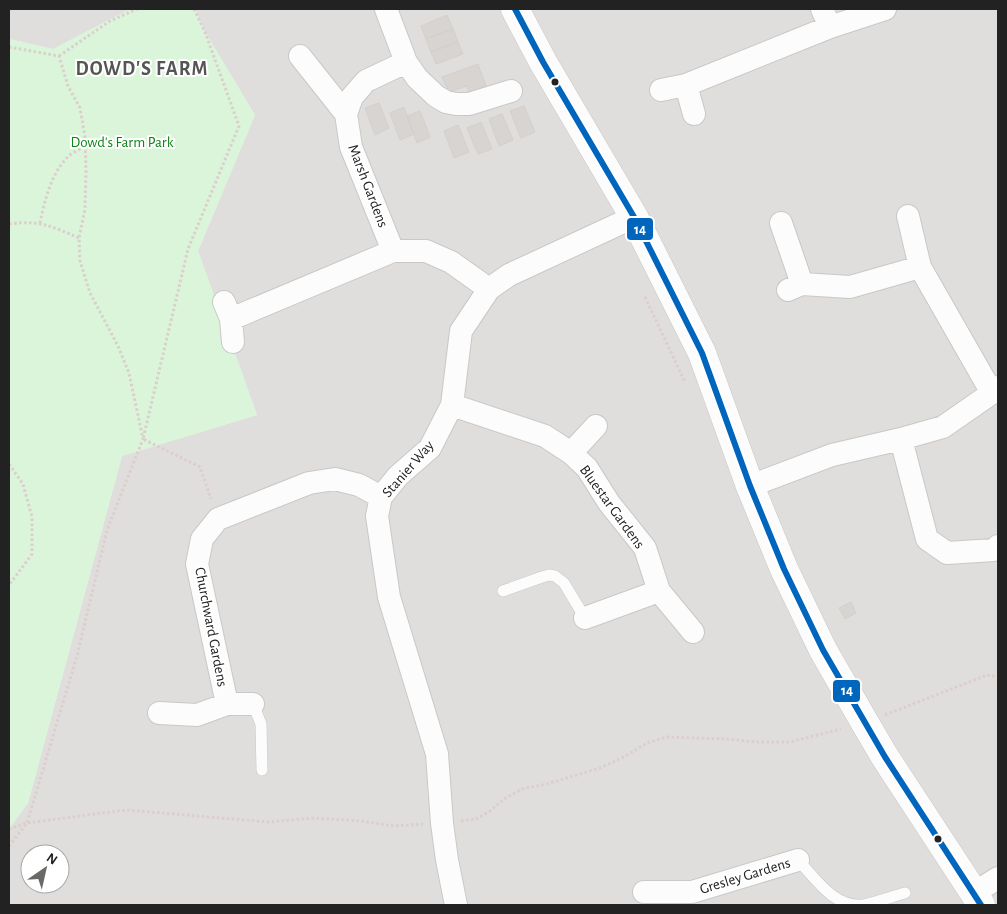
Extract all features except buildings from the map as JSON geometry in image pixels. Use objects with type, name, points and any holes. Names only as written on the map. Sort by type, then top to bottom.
[{"type":"street","points":[[386,9],[406,62],[417,78],[436,96],[446,102],[469,104],[511,91]]},
{"type":"street","points":[[514,9],[634,217],[702,353],[750,486],[788,577],[823,650],[865,723],[978,899],[998,878]]},
{"type":"street","points":[[661,90],[686,85],[826,18],[885,9]]},
{"type":"street","points":[[300,56],[346,114]]},
{"type":"street","points":[[346,114],[352,97],[366,81],[406,62]]},
{"type":"street","points":[[686,85],[694,114]]},
{"type":"street","name":"Marsh Gardens","points":[[346,114],[351,147],[393,251]]},
{"type":"street","points":[[750,486],[832,456],[943,427],[995,390],[920,267],[908,216]]},
{"type":"street","name":"Stanier Way","points":[[456,905],[442,823],[437,754],[389,597],[377,516],[381,497],[398,476],[430,448],[452,405],[461,331],[489,290],[509,275],[634,217]]},
{"type":"street","points":[[781,223],[795,287],[850,287],[920,267]]},
{"type":"street","points":[[234,342],[227,310],[393,251],[426,251],[450,262],[489,290]]},
{"type":"street","name":"Bluestar Gardens","points":[[452,405],[545,436],[571,453],[587,468],[609,503],[644,548],[659,591],[693,632]]},
{"type":"street","name":"Bluestar Gardens","points":[[571,453],[596,426]]},
{"type":"street","points":[[901,439],[927,539],[947,553],[997,551]]},
{"type":"street","name":"Churchward Gardens","points":[[227,704],[197,564],[202,539],[218,519],[309,483],[335,479],[360,485],[381,497]]},
{"type":"street","points":[[585,618],[659,591]]},
{"type":"street","name":"Churchward Gardens","points":[[159,713],[197,715],[227,704],[253,704]]},
{"type":"street","name":"Gresley Gardens","points":[[644,892],[693,899],[798,860]]},
{"type":"lane","points":[[504,591],[542,577],[555,576],[564,583],[585,618]]},
{"type":"lane","points":[[253,704],[261,724],[262,770]]},
{"type":"lane","points":[[798,860],[829,894],[853,904],[863,905],[905,893]]},
{"type":"path","points":[[9,47],[59,56],[110,21],[137,9]]},
{"type":"path","points":[[9,846],[27,823],[77,656],[107,530],[143,439],[188,249],[239,126],[205,32],[194,9]]},
{"type":"path","points":[[59,56],[68,86],[80,108],[85,137],[85,208],[79,238],[80,261],[90,293],[130,373],[143,439]]},
{"type":"path","points":[[40,223],[45,199],[60,167],[71,155],[85,146]]},
{"type":"path","points":[[9,224],[24,222],[40,223],[79,238]]},
{"type":"path","points":[[143,439],[200,467],[218,519]]},
{"type":"path","points":[[9,464],[23,484],[32,517],[32,554],[9,585]]},
{"type":"path","points":[[9,829],[27,823],[126,810],[269,822],[314,818],[360,821],[394,826],[476,819],[522,789],[547,784],[600,768],[622,758],[647,743],[667,737],[790,742],[865,723],[987,675],[998,677]]},
{"type":"shaded area","points":[[9,9],[130,9],[53,49],[9,39]]},
{"type":"shaded area","points":[[195,9],[998,9],[998,905],[9,905],[9,829],[28,803],[122,456],[257,415],[198,251],[255,115],[205,32]]},
{"type":"green space","name":"Dowd's Farm Park","points":[[130,9],[195,9],[205,32],[255,115],[198,251],[257,415],[122,456],[28,803],[9,829],[9,39],[53,49]]},
{"type":"transit line","name":"14","points":[[515,9],[543,62],[634,217],[702,353],[750,486],[784,569],[823,650],[885,757],[981,905]]},
{"type":"district","name":"DOWD'S FARM","points":[[142,69]]}]
